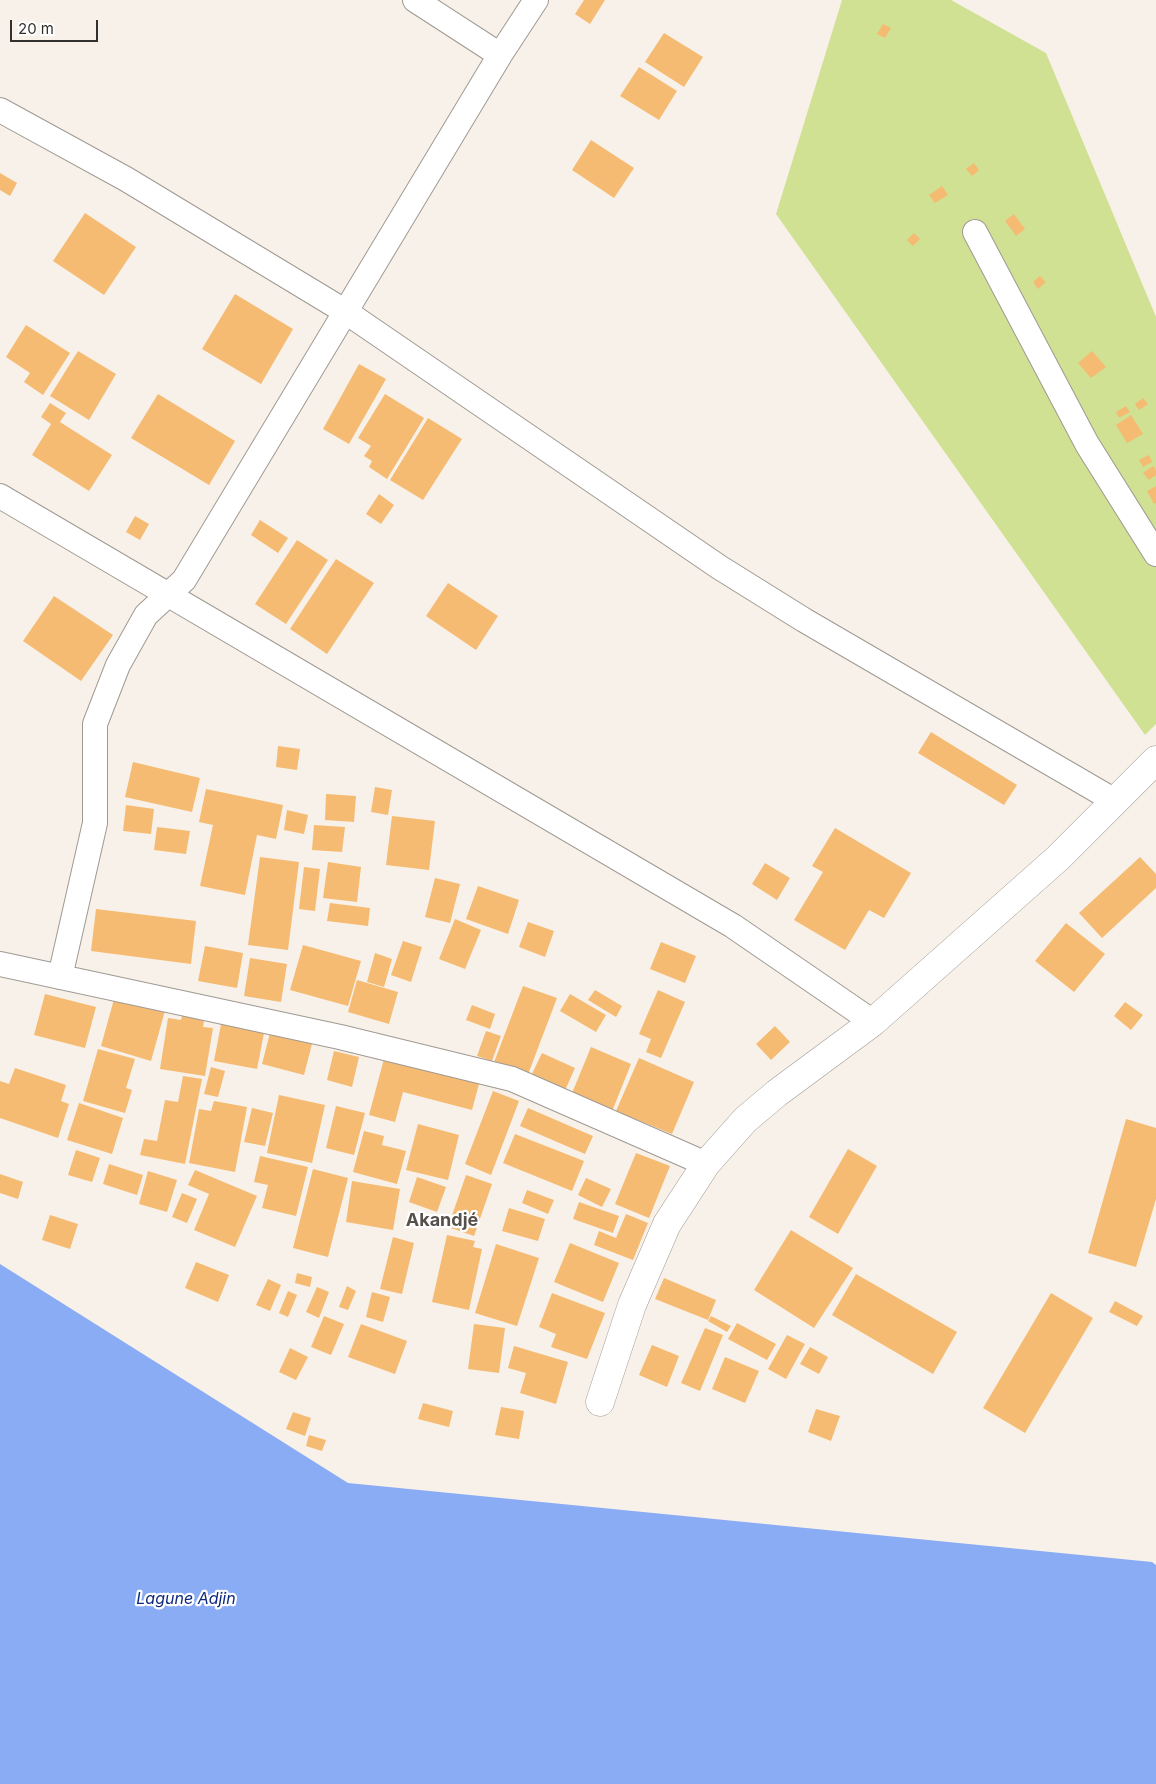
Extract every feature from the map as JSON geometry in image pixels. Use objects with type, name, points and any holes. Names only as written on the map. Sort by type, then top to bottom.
[{"type":"street","points":[[415,0],[500,56]]},
{"type":"street","points":[[60,977],[95,823],[95,724],[118,665],[146,615],[184,580],[500,56],[536,0]]},
{"type":"street","points":[[0,110],[126,179],[346,312],[719,567],[804,620],[1115,801]]},
{"type":"street","points":[[974,232],[1087,444],[1156,554]]},
{"type":"street","points":[[0,496],[733,926],[873,1022]]},
{"type":"street","points":[[600,1402],[632,1305],[667,1224],[706,1164],[745,1120],[777,1093],[873,1022],[1058,858],[1156,760]]},
{"type":"street","points":[[0,964],[340,1037],[512,1079],[706,1164]]},
{"type":"green space","points":[[842,0],[951,0],[1046,53],[1156,317],[1156,724],[1145,735],[776,214]]},
{"type":"water","name":"Lagune Adjin","points":[[0,1264],[348,1483],[1152,1562],[1156,1565],[1156,1784],[0,1784]]},
{"type":"building","points":[[584,0],[605,0],[590,24],[575,14]]},
{"type":"building","points":[[883,24],[891,28],[885,38],[877,34]]},
{"type":"building","points":[[664,33],[703,57],[684,87],[645,62]]},
{"type":"building","points":[[639,67],[677,91],[659,120],[620,96]]},
{"type":"building","points":[[591,140],[634,168],[614,198],[572,170]]},
{"type":"building","points":[[974,163],[979,170],[972,176],[966,169]]},
{"type":"building","points":[[0,173],[17,183],[10,196],[0,190]]},
{"type":"building","points":[[942,186],[948,195],[935,203],[929,195]]},
{"type":"building","points":[[85,213],[136,247],[104,295],[53,261]]},
{"type":"building","points":[[1014,214],[1025,229],[1016,236],[1005,221]]},
{"type":"building","points":[[914,233],[920,239],[913,246],[907,240]]},
{"type":"building","points":[[1040,276],[1046,282],[1038,289],[1033,282]]},
{"type":"building","points":[[235,294],[293,329],[261,384],[202,349]]},
{"type":"building","points":[[26,325],[70,353],[43,395],[24,382],[30,373],[6,357]]},
{"type":"building","points":[[78,351],[116,374],[89,420],[50,396]]},
{"type":"building","points":[[1092,351],[1106,367],[1091,378],[1078,363]]},
{"type":"building","points":[[359,364],[386,379],[349,444],[323,429]]},
{"type":"building","points":[[158,394],[235,441],[209,485],[131,438]]},
{"type":"building","points":[[385,394],[424,418],[387,479],[369,467],[372,461],[364,456],[371,446],[358,438]]},
{"type":"building","points":[[1143,398],[1148,404],[1139,410],[1135,404]]},
{"type":"building","points":[[50,403],[66,413],[60,422],[112,455],[89,491],[32,455],[51,424],[41,417]]},
{"type":"building","points":[[1126,406],[1130,412],[1119,418],[1116,412]]},
{"type":"building","points":[[1131,415],[1143,434],[1127,443],[1116,425]]},
{"type":"building","points":[[428,418],[462,439],[423,500],[390,480]]},
{"type":"building","points":[[1149,455],[1152,462],[1143,467],[1139,460]]},
{"type":"building","points":[[1153,466],[1156,470],[1156,475],[1149,480],[1143,473]]},
{"type":"building","points":[[1156,486],[1156,503],[1154,504],[1147,491]]},
{"type":"building","points":[[379,494],[394,505],[381,524],[366,514]]},
{"type":"building","points":[[135,516],[149,524],[140,540],[126,532]]},
{"type":"building","points":[[260,520],[288,538],[278,553],[251,535]]},
{"type":"building","points":[[297,540],[328,560],[286,624],[255,604]]},
{"type":"building","points":[[336,559],[374,583],[327,654],[290,629]]},
{"type":"building","points":[[448,583],[498,616],[476,650],[426,616]]},
{"type":"building","points":[[54,596],[113,635],[81,681],[23,641]]},
{"type":"building","points":[[931,732],[1017,785],[1004,805],[918,753]]},
{"type":"building","points":[[278,746],[300,749],[297,770],[276,767]]},
{"type":"building","points":[[133,762],[200,778],[192,812],[125,797]]},
{"type":"building","points":[[375,787],[392,790],[388,815],[371,812]]},
{"type":"building","points":[[206,789],[283,805],[276,839],[257,835],[245,895],[200,886],[213,825],[199,822]]},
{"type":"building","points":[[326,794],[356,796],[354,822],[325,820]]},
{"type":"building","points":[[126,805],[154,809],[151,834],[123,831]]},
{"type":"building","points":[[287,810],[308,815],[304,834],[284,830]]},
{"type":"building","points":[[392,816],[435,821],[429,870],[386,865]]},
{"type":"building","points":[[314,825],[345,827],[342,852],[312,850]]},
{"type":"building","points":[[157,827],[190,831],[186,854],[154,850]]},
{"type":"building","points":[[835,828],[911,873],[884,918],[869,910],[845,950],[794,920],[823,872],[812,866]]},
{"type":"building","points":[[260,857],[299,862],[288,950],[248,945]]},
{"type":"building","points":[[1140,857],[1156,874],[1156,888],[1102,938],[1079,913]]},
{"type":"building","points":[[328,862],[361,867],[357,902],[323,898]]},
{"type":"building","points":[[765,863],[790,878],[777,900],[752,884]]},
{"type":"building","points":[[304,867],[320,869],[315,911],[299,909]]},
{"type":"building","points":[[435,878],[460,884],[450,923],[425,917]]},
{"type":"building","points":[[478,886],[519,900],[508,934],[466,919]]},
{"type":"building","points":[[330,903],[370,908],[368,926],[327,921]]},
{"type":"building","points":[[96,909],[196,921],[191,964],[91,951]]},
{"type":"building","points":[[455,919],[481,930],[465,969],[439,959]]},
{"type":"building","points":[[528,922],[554,931],[545,957],[519,947]]},
{"type":"building","points":[[1066,923],[1105,954],[1074,992],[1035,961]]},
{"type":"building","points":[[403,941],[422,947],[411,982],[391,975]]},
{"type":"building","points":[[661,942],[696,956],[685,983],[650,969]]},
{"type":"building","points":[[303,945],[361,961],[348,1006],[290,990]]},
{"type":"building","points":[[205,946],[243,953],[237,988],[198,981]]},
{"type":"building","points":[[375,953],[392,959],[384,987],[367,982]]},
{"type":"building","points":[[250,958],[287,964],[281,1002],[244,996]]},
{"type":"building","points":[[357,980],[398,992],[389,1024],[348,1012]]},
{"type":"building","points":[[523,986],[557,998],[527,1077],[493,1065]]},
{"type":"building","points":[[595,990],[622,1006],[616,1017],[588,1000]]},
{"type":"building","points":[[658,990],[685,1002],[661,1058],[646,1052],[651,1039],[639,1034]]},
{"type":"building","points":[[116,992],[166,1007],[151,1061],[101,1046]]},
{"type":"building","points":[[45,994],[96,1007],[85,1048],[34,1035]]},
{"type":"building","points":[[570,994],[606,1015],[596,1032],[560,1011]]},
{"type":"building","points":[[1125,1002],[1143,1015],[1131,1030],[1114,1016]]},
{"type":"building","points":[[472,1005],[495,1014],[490,1029],[466,1020]]},
{"type":"building","points":[[183,1011],[205,1014],[203,1027],[213,1028],[205,1076],[160,1069],[168,1018],[181,1020]]},
{"type":"building","points":[[222,1019],[265,1028],[257,1069],[214,1061]]},
{"type":"building","points":[[775,1026],[790,1042],[771,1060],[756,1044]]},
{"type":"building","points":[[271,1029],[313,1040],[304,1075],[262,1064]]},
{"type":"building","points":[[486,1031],[501,1036],[492,1061],[477,1056]]},
{"type":"building","points":[[591,1047],[631,1064],[611,1114],[570,1098]]},
{"type":"building","points":[[98,1049],[135,1059],[126,1088],[132,1090],[125,1113],[83,1101]]},
{"type":"building","points":[[334,1051],[359,1057],[352,1087],[327,1080]]},
{"type":"building","points":[[542,1053],[575,1068],[563,1095],[529,1080]]},
{"type":"building","points":[[385,1055],[480,1080],[472,1110],[403,1092],[395,1122],[369,1115]]},
{"type":"building","points":[[639,1058],[694,1082],[672,1134],[616,1111]]},
{"type":"building","points":[[211,1067],[225,1071],[218,1097],[204,1094]]},
{"type":"building","points":[[15,1068],[66,1085],[61,1101],[69,1104],[58,1138],[0,1118],[0,1081],[9,1084]]},
{"type":"building","points":[[183,1076],[202,1079],[185,1164],[140,1155],[144,1139],[157,1141],[165,1100],[178,1102]]},
{"type":"building","points":[[493,1091],[519,1101],[491,1175],[465,1164]]},
{"type":"building","points":[[279,1095],[325,1105],[312,1163],[267,1153]]},
{"type":"building","points":[[214,1101],[247,1107],[235,1172],[189,1163],[199,1109],[211,1111]]},
{"type":"building","points":[[79,1103],[123,1118],[112,1154],[67,1140]]},
{"type":"building","points":[[336,1106],[365,1113],[354,1155],[326,1148]]},
{"type":"building","points":[[252,1108],[273,1113],[265,1146],[244,1142]]},
{"type":"building","points":[[528,1108],[593,1136],[585,1154],[520,1126]]},
{"type":"building","points":[[1126,1119],[1156,1128],[1156,1199],[1136,1267],[1088,1253]]},
{"type":"building","points":[[418,1124],[459,1135],[448,1180],[406,1170]]},
{"type":"building","points":[[364,1131],[384,1136],[382,1145],[406,1151],[397,1184],[353,1172]]},
{"type":"building","points":[[515,1134],[584,1161],[572,1191],[503,1163]]},
{"type":"building","points":[[848,1149],[877,1166],[838,1234],[809,1217]]},
{"type":"building","points":[[76,1150],[100,1158],[92,1182],[68,1175]]},
{"type":"building","points":[[636,1153],[670,1166],[649,1218],[615,1204]]},
{"type":"building","points":[[260,1156],[308,1167],[296,1216],[262,1208],[268,1185],[254,1182]]},
{"type":"building","points":[[109,1164],[143,1175],[137,1195],[103,1184]]},
{"type":"building","points":[[313,1169],[348,1178],[328,1257],[293,1248]]},
{"type":"building","points":[[195,1170],[257,1196],[235,1247],[194,1230],[209,1194],[188,1185]]},
{"type":"building","points":[[148,1171],[177,1180],[167,1212],[139,1204]]},
{"type":"building","points":[[0,1174],[23,1182],[18,1199],[0,1193]]},
{"type":"building","points":[[466,1175],[492,1184],[474,1236],[448,1227]]},
{"type":"building","points":[[417,1177],[446,1187],[437,1212],[409,1202]]},
{"type":"building","points":[[586,1178],[611,1189],[602,1207],[578,1195]]},
{"type":"building","points":[[352,1181],[400,1189],[393,1230],[346,1222]]},
{"type":"building","points":[[527,1190],[554,1200],[548,1214],[522,1203]]},
{"type":"building","points":[[182,1193],[197,1199],[187,1223],[172,1217]]},
{"type":"building","points":[[579,1202],[619,1216],[613,1233],[573,1219]]},
{"type":"building","points":[[509,1208],[545,1219],[538,1241],[502,1231]]},
{"type":"building","points":[[626,1214],[648,1223],[633,1260],[594,1245],[599,1231],[616,1238]]},
{"type":"building","points":[[50,1215],[78,1224],[70,1249],[42,1240]]},
{"type":"building","points":[[791,1230],[853,1268],[814,1328],[754,1290]]},
{"type":"building","points":[[447,1235],[475,1241],[473,1247],[482,1249],[469,1310],[432,1302]]},
{"type":"building","points":[[393,1237],[414,1243],[402,1294],[380,1289]]},
{"type":"building","points":[[570,1243],[619,1263],[603,1302],[554,1282]]},
{"type":"building","points":[[496,1244],[539,1258],[517,1326],[475,1313]]},
{"type":"building","points":[[196,1262],[229,1275],[218,1302],[185,1288]]},
{"type":"building","points":[[297,1273],[312,1277],[310,1287],[295,1283]]},
{"type":"building","points":[[856,1274],[957,1332],[933,1374],[832,1315]]},
{"type":"building","points":[[664,1278],[716,1300],[708,1320],[655,1299]]},
{"type":"building","points":[[268,1279],[281,1285],[270,1311],[256,1305]]},
{"type":"building","points":[[347,1286],[356,1291],[348,1310],[339,1307]]},
{"type":"building","points":[[317,1287],[329,1292],[319,1318],[306,1312]]},
{"type":"building","points":[[288,1291],[297,1295],[288,1317],[279,1313]]},
{"type":"building","points":[[372,1292],[390,1297],[383,1322],[366,1317]]},
{"type":"building","points":[[552,1293],[605,1313],[587,1359],[551,1347],[556,1334],[539,1327]]},
{"type":"building","points":[[1051,1293],[1093,1318],[1025,1433],[983,1408]]},
{"type":"building","points":[[1115,1301],[1143,1316],[1137,1326],[1109,1312]]},
{"type":"building","points":[[324,1316],[344,1324],[331,1355],[311,1347]]},
{"type":"building","points":[[711,1316],[731,1326],[727,1332],[708,1321]]},
{"type":"building","points":[[737,1323],[776,1344],[767,1360],[728,1339]]},
{"type":"building","points":[[361,1324],[407,1341],[395,1374],[348,1357]]},
{"type":"building","points":[[474,1324],[505,1328],[499,1373],[468,1369]]},
{"type":"building","points":[[705,1328],[723,1335],[700,1391],[681,1383]]},
{"type":"building","points":[[787,1335],[805,1344],[786,1379],[768,1369]]},
{"type":"building","points":[[652,1345],[679,1356],[667,1387],[639,1375]]},
{"type":"building","points":[[514,1346],[568,1362],[556,1404],[520,1393],[526,1373],[508,1368]]},
{"type":"building","points":[[810,1347],[828,1357],[819,1374],[800,1364]]},
{"type":"building","points":[[290,1348],[308,1357],[296,1380],[279,1372]]},
{"type":"building","points":[[725,1357],[759,1371],[745,1403],[712,1389]]},
{"type":"building","points":[[423,1403],[453,1411],[449,1427],[418,1419]]},
{"type":"building","points":[[501,1407],[524,1411],[519,1439],[495,1435]]},
{"type":"building","points":[[816,1409],[840,1416],[831,1441],[808,1432]]},
{"type":"building","points":[[293,1412],[311,1418],[305,1436],[286,1429]]},
{"type":"building","points":[[309,1435],[326,1440],[322,1451],[306,1446]]},
{"type":"district","name":"Akandjé","points":[[442,1221]]}]
